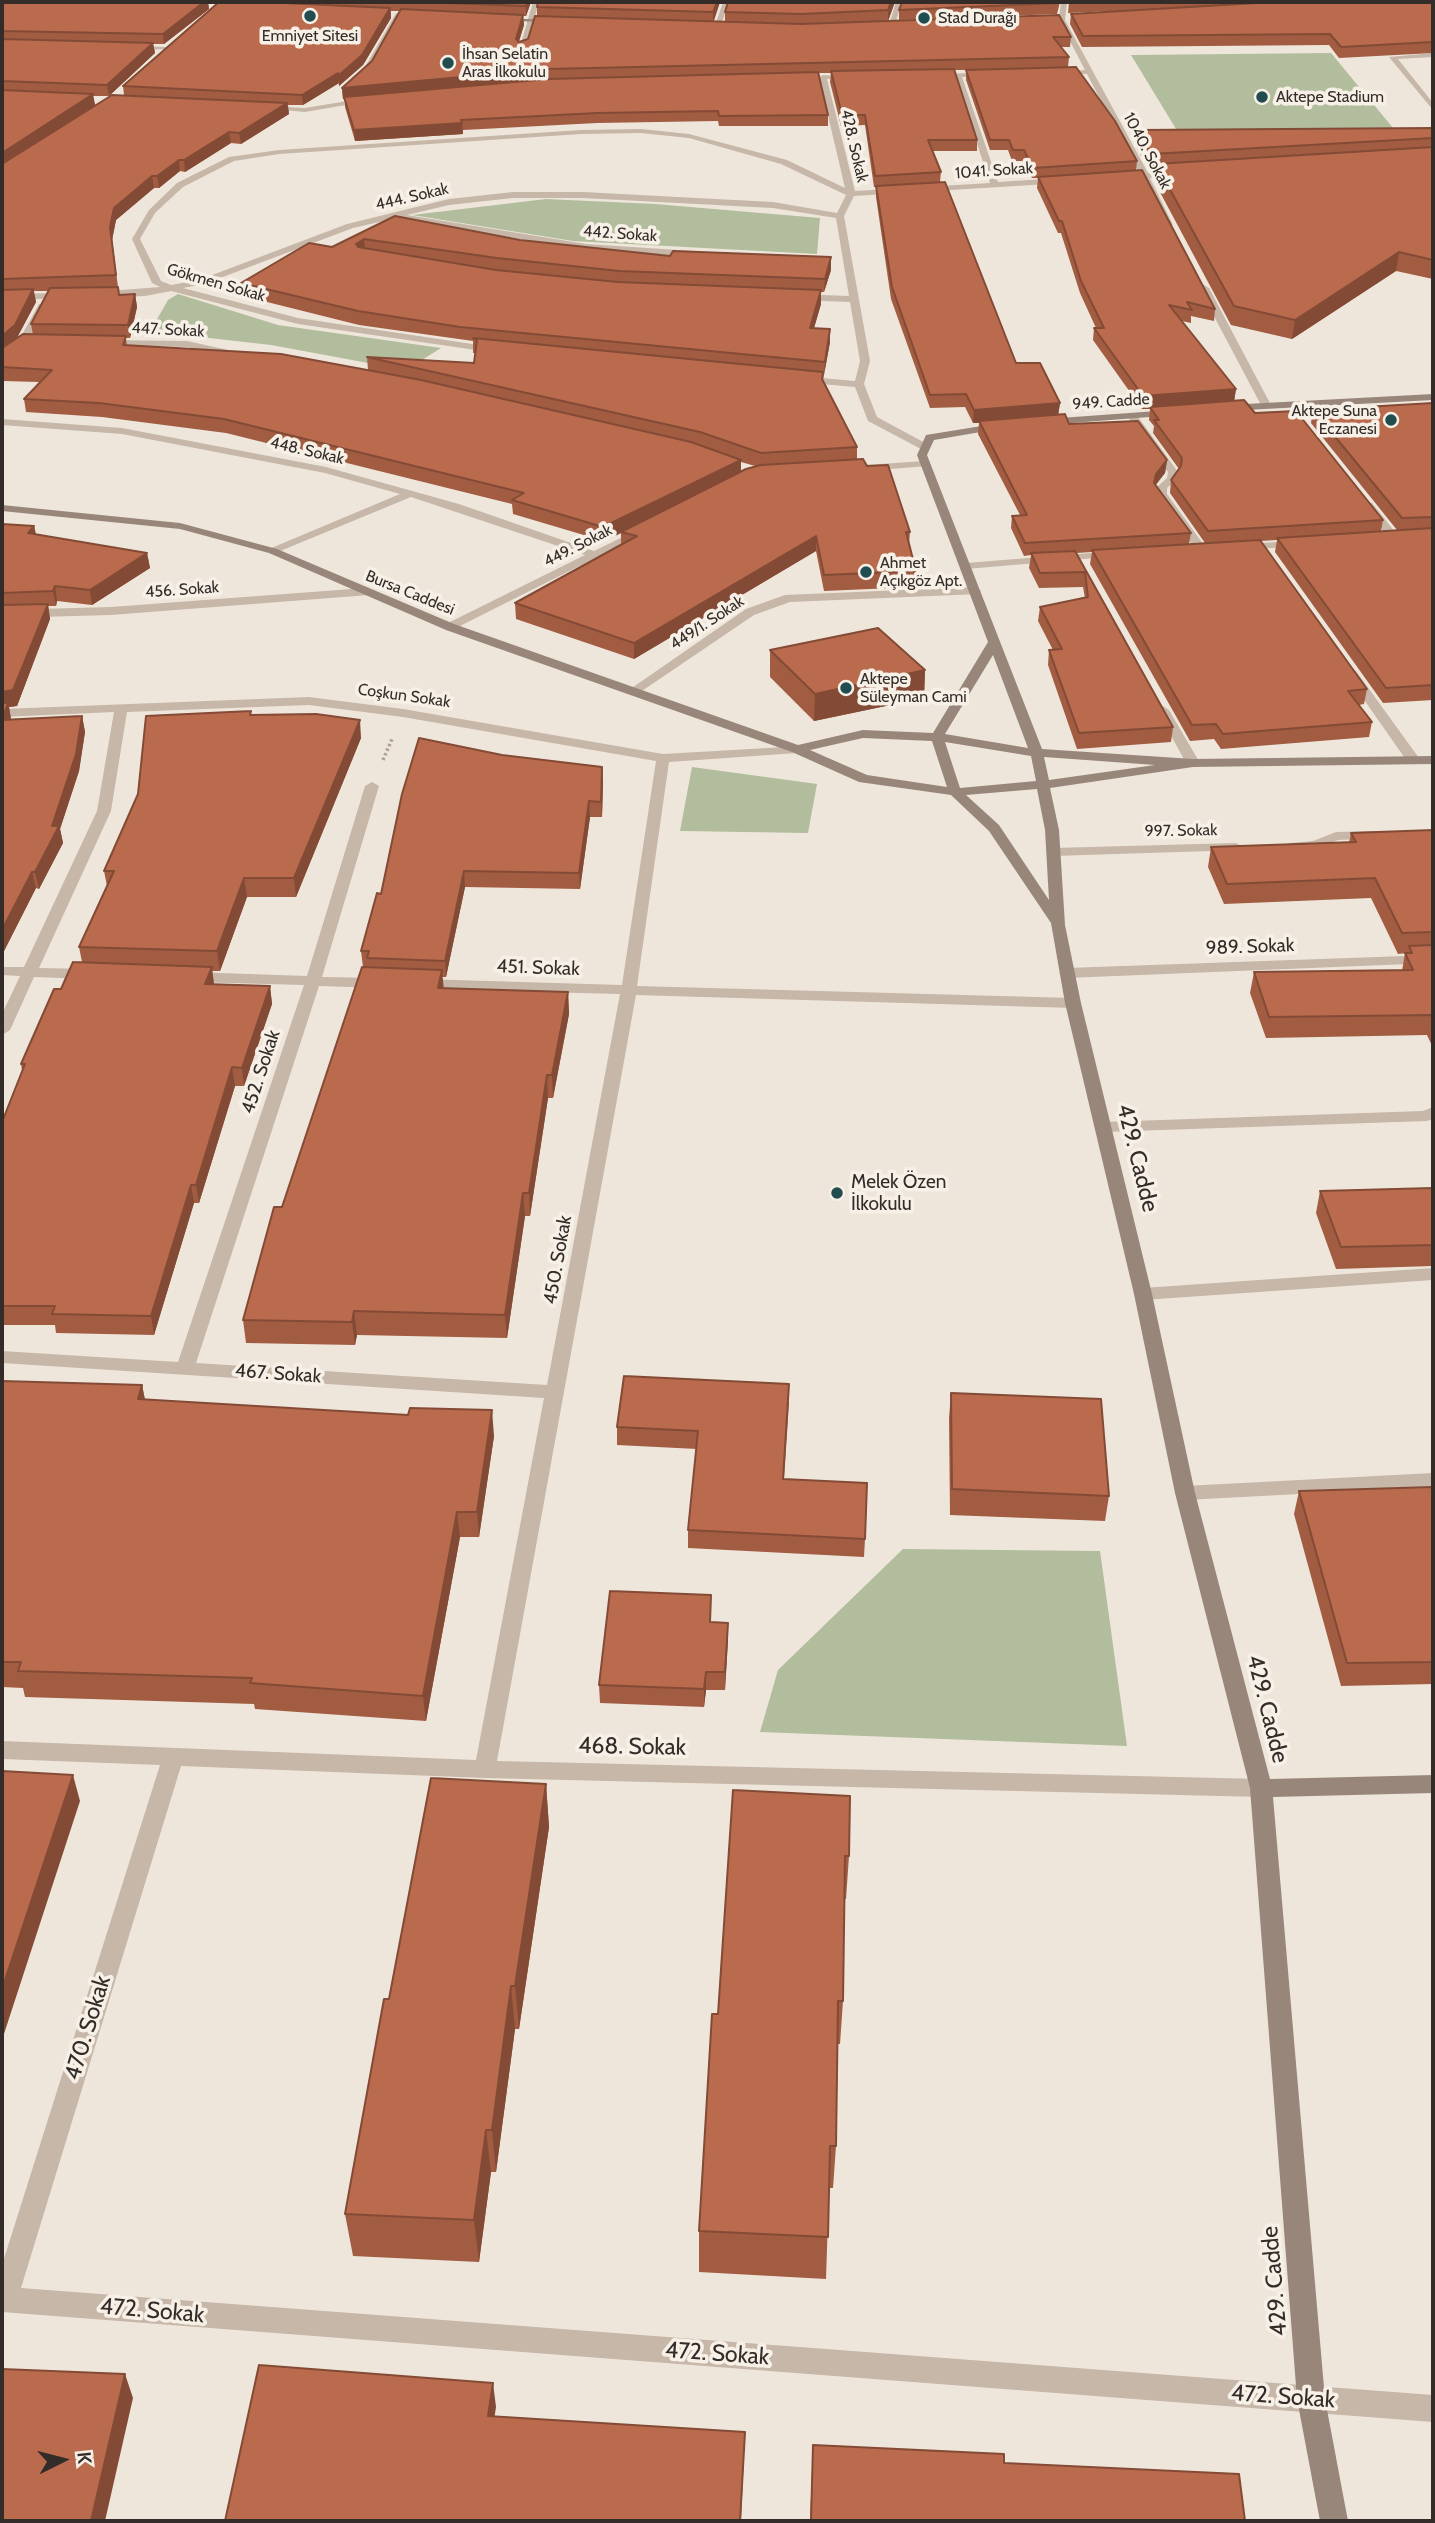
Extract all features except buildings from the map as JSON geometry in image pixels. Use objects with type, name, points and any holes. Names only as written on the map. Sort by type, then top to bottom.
[{"type":"street","points":[[522,48],[536,2]]},
{"type":"street","points":[[716,28],[726,2]]},
{"type":"street","points":[[891,24],[899,2]]},
{"type":"street","points":[[1062,20],[1064,2]]},
{"type":"street","points":[[384,13],[411,14]]},
{"type":"street","points":[[351,83],[368,68],[398,13]]},
{"type":"street","points":[[491,19],[568,23]]},
{"type":"street","points":[[1049,20],[1076,19]]},
{"type":"street","name":"1040. Sokak","points":[[1062,20],[1177,236]]},
{"type":"street","points":[[878,25],[904,24]]},
{"type":"street","points":[[703,28],[728,28]]},
{"type":"street","points":[[158,57],[177,40]]},
{"type":"street","points":[[126,48],[167,48]]},
{"type":"street","points":[[1433,55],[1393,57],[1429,96],[1433,108]]},
{"type":"street","points":[[1050,73],[1089,72]]},
{"type":"street","points":[[917,76],[997,74]]},
{"type":"street","points":[[958,75],[995,185]]},
{"type":"street","points":[[810,78],[864,77]]},
{"type":"street","name":"428. Sokak","points":[[823,78],[851,194],[840,216]]},
{"type":"street","points":[[326,106],[343,91]]},
{"type":"street","points":[[250,107],[305,110],[373,99]]},
{"type":"street","name":"Gökmen Sokak","points":[[501,350],[299,321],[171,288],[157,283],[136,239],[152,212],[180,185],[232,159],[279,152],[641,131],[689,136],[784,162],[851,194]]},
{"type":"street","points":[[1104,178],[1186,173]]},
{"type":"street","name":"1041. Sokak","points":[[851,194],[1077,180]]},
{"type":"street","name":"444. Sokak","points":[[2,297],[145,293],[201,282],[350,226],[461,200],[513,195],[583,195],[773,205],[840,216]]},
{"type":"street","name":"442. Sokak","points":[[392,215],[586,247],[709,255]]},
{"type":"street","points":[[840,216],[865,361],[859,384],[872,419],[926,447]]},
{"type":"street","points":[[834,263],[847,264]]},
{"type":"street","points":[[1196,272],[1266,405]]},
{"type":"street","points":[[2,359],[23,342],[46,297]]},
{"type":"street","points":[[784,297],[853,299]]},
{"type":"street","points":[[23,342],[37,342]]},
{"type":"street","name":"447. Sokak","points":[[91,343],[187,344],[253,356]]},
{"type":"street","points":[[792,379],[859,384]]},
{"type":"street","points":[[1213,410],[1433,397]]},
{"type":"street","points":[[1287,404],[1296,415]]},
{"type":"street","name":"949. Cadde","points":[[1029,424],[1186,412]]},
{"type":"street","points":[[1132,416],[1173,472],[1172,479],[1162,487],[1161,494],[1212,548]]},
{"type":"street","name":"448. Sokak","points":[[2,422],[122,431],[326,470],[412,494],[595,555]]},
{"type":"street","points":[[855,468],[924,464],[922,455],[930,437],[1016,425]]},
{"type":"street","name":"429. Cadde","points":[[924,464],[1037,752],[1041,785],[1052,830],[1059,925],[1073,1003],[1143,1294],[1185,1493],[1261,1788],[1311,2399],[1334,2521]]},
{"type":"street","points":[[273,551],[412,494]]},
{"type":"street","points":[[1362,497],[1401,538],[1382,539]]},
{"type":"street","name":"Bursa Caddesi","points":[[2,508],[180,526],[273,551],[450,627],[797,749],[864,779],[955,792],[1041,785],[1193,763]]},
{"type":"street","name":"449. Sokak","points":[[450,627],[656,524]]},
{"type":"street","points":[[1186,550],[1315,543]]},
{"type":"street","points":[[1261,546],[1269,558]]},
{"type":"street","points":[[966,566],[1132,553]]},
{"type":"street","points":[[1078,557],[1084,569]]},
{"type":"street","name":"449/1. Sokak","points":[[632,692],[750,612],[789,598],[975,591]]},
{"type":"street","name":"456. Sokak","points":[[2,614],[111,611],[365,592]]},
{"type":"street","points":[[993,644],[937,737],[955,792],[994,828],[1059,925]]},
{"type":"street","points":[[1342,659],[1414,761]]},
{"type":"street","name":"Coşkun Sokak","points":[[2,713],[309,701],[403,713],[663,758],[797,749]]},
{"type":"street","points":[[1159,702],[1193,763]]},
{"type":"street","points":[[2,1030],[104,811],[121,708]]},
{"type":"street","points":[[797,749],[863,734],[937,737],[1037,752],[1193,763],[1433,760]]},
{"type":"street","name":"450. Sokak","points":[[485,1769],[629,989],[663,758]]},
{"type":"street","name":"452. Sokak","points":[[185,1368],[313,981],[372,786]]},
{"type":"street","points":[[1273,846],[1315,845],[1336,836],[1392,835]]},
{"type":"street","name":"997. Sokak","points":[[1054,852],[1246,847]]},
{"type":"street","name":"989. Sokak","points":[[1068,973],[1433,959]]},
{"type":"street","points":[[2,971],[99,975]]},
{"type":"street","name":"451. Sokak","points":[[180,977],[1073,1003]]},
{"type":"street","points":[[1103,1127],[1427,1116],[1433,1112]]},
{"type":"street","points":[[1143,1294],[1433,1274]]},
{"type":"street","name":"467. Sokak","points":[[2,1357],[555,1392]]},
{"type":"street","points":[[1185,1493],[1433,1480]]},
{"type":"street","name":"468. Sokak","points":[[2,1750],[485,1769],[1261,1788]]},
{"type":"street","name":"470. Sokak","points":[[3,2299],[173,1756]]},
{"type":"street","points":[[1261,1788],[1433,1784]]},
{"type":"street","name":"472. Sokak","points":[[3,2299],[1433,2409]]},
{"type":"path","points":[[372,786],[403,713]]},
{"type":"green space","name":"Aktepe Stadium","points":[[1331,53],[1403,140],[1184,142],[1131,55]]},
{"type":"green space","points":[[546,199],[655,204],[820,218],[817,254],[573,241],[412,215]]},
{"type":"green space","points":[[178,294],[278,325],[441,348],[406,370],[271,345],[183,335],[148,335],[168,300]]},
{"type":"green space","points":[[692,767],[817,784],[808,833],[680,831]]},
{"type":"green space","points":[[903,1549],[1100,1551],[1127,1746],[760,1732],[778,1670]]},
{"type":"place","name":"Emniyet Sitesi","points":[[310,16]]},
{"type":"place","name":"Stad Durağı","points":[[924,18]]},
{"type":"place","name":"İhsan Selatin Aras İlkokulu","points":[[448,63]]},
{"type":"place","name":"Aktepe Stadium","points":[[1262,97]]},
{"type":"place","name":"Aktepe Suna Eczanesi","points":[[1391,420]]},
{"type":"place","name":"Ahmet Açıkgöz Apt.","points":[[866,572]]},
{"type":"place","name":"Aktepe Süleyman Cami","points":[[846,688]]},
{"type":"place","name":"Melek Özen İlkokulu","points":[[837,1193]]}]
